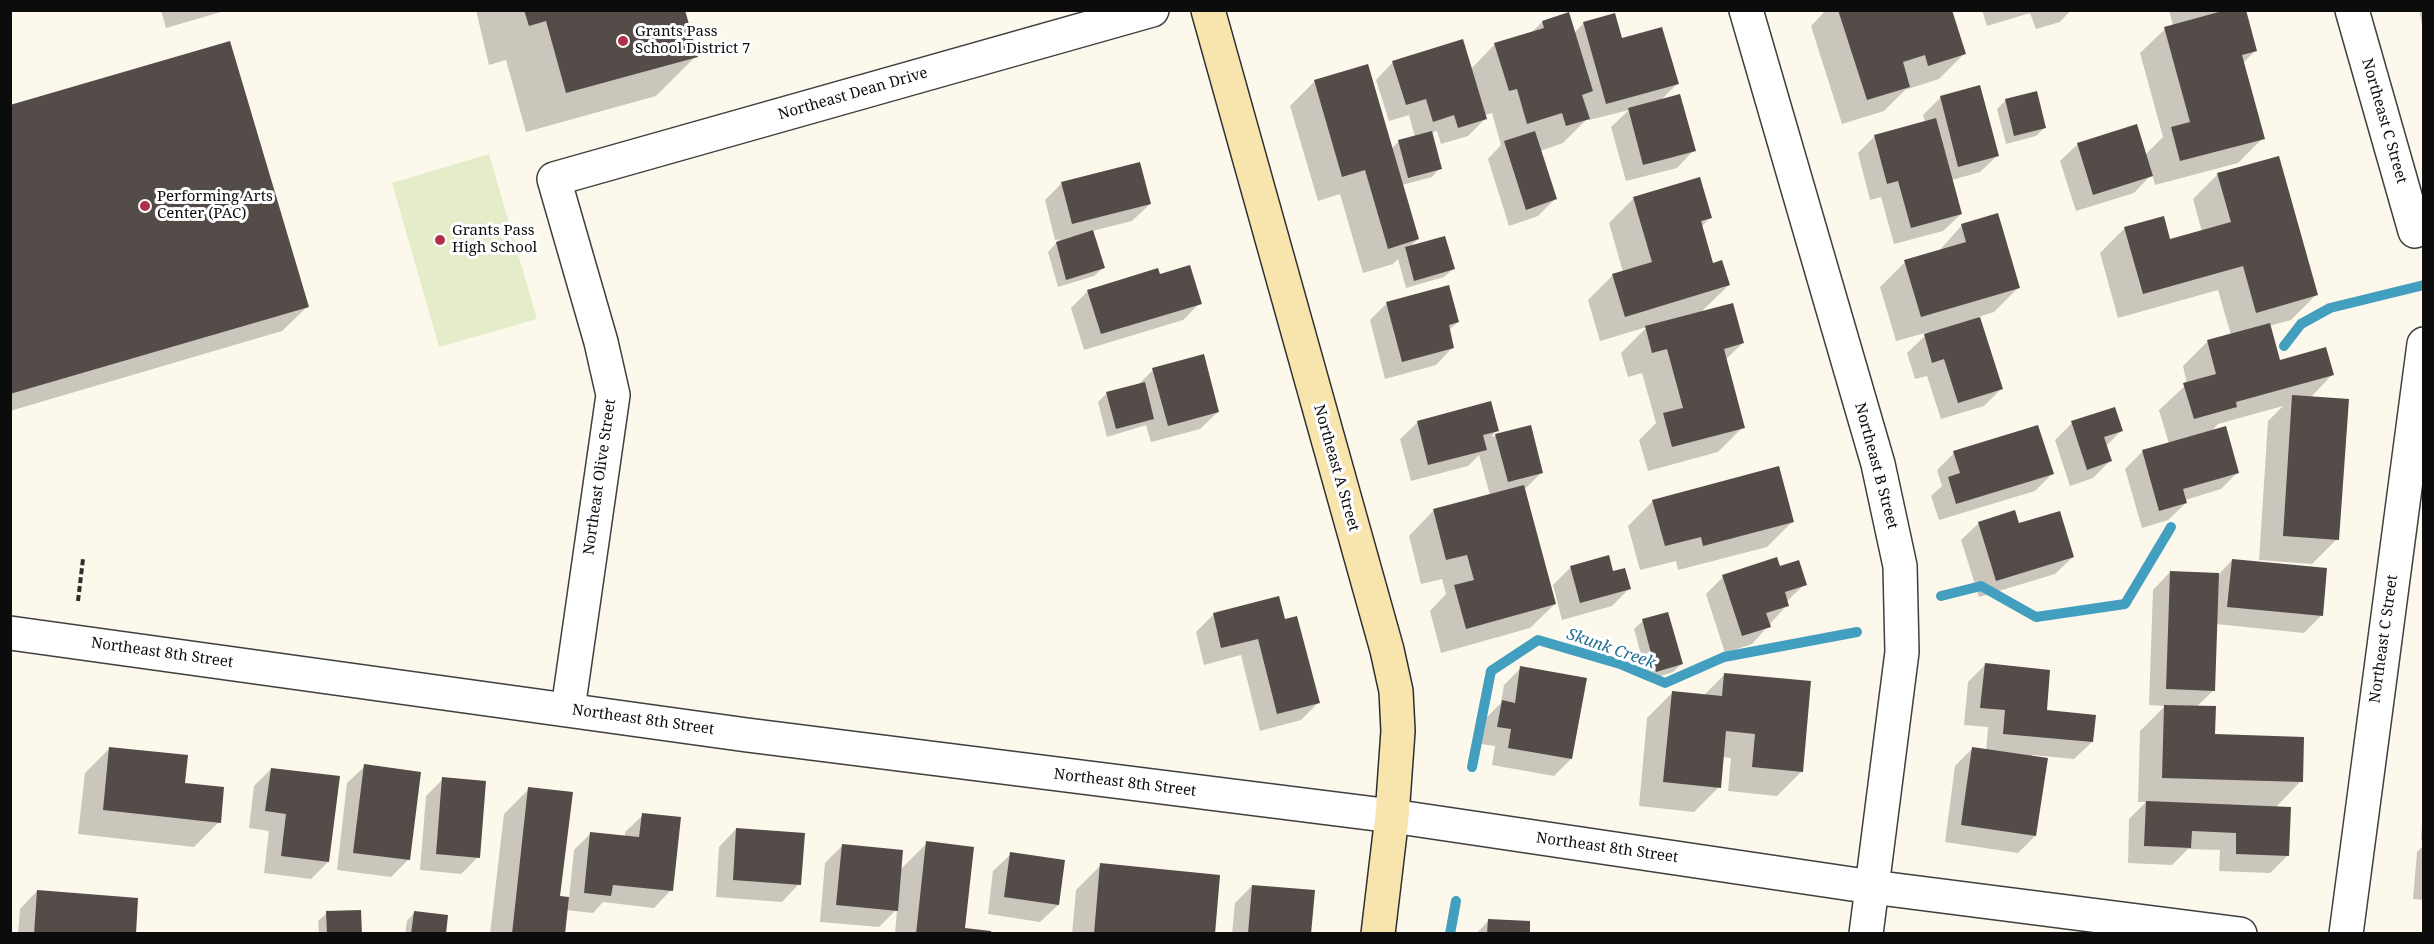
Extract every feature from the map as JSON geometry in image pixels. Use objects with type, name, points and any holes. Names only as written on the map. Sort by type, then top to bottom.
[{"type":"street","name":"Northeast Dean Drive","points":[[554,179],[1152,10]]},
{"type":"street","name":"Northeast A Street","points":[[1208,10],[1387,650],[1396,691],[1398,731],[1392,816],[1378,933]]},
{"type":"street","name":"Northeast B Street","points":[[1746,10],[1878,464],[1900,566],[1902,652],[1866,933]]},
{"type":"street","name":"Northeast C Street","points":[[2352,10],[2415,231]]},
{"type":"street","name":"Northeast Olive Street","points":[[554,179],[601,342],[613,395],[568,709]]},
{"type":"street","name":"Northeast C Street","points":[[2346,933],[2424,344]]},
{"type":"street","name":"Northeast 8th Street","points":[[10,633],[747,735],[1392,816],[1872,887],[2240,933]]},
{"type":"path","points":[[78,601],[83,560]]},
{"type":"green space","points":[[489,154],[537,319],[439,347],[392,183]]},
{"type":"building","name":"Grants Pass School District 7","points":[[524,10],[685,10],[698,57],[566,93],[546,21],[529,26]]},
{"type":"building","points":[[1838,10],[1952,10],[1966,54],[1928,66],[1925,55],[1903,62],[1910,87],[1867,100]]},
{"type":"building","points":[[2226,10],[2246,10],[2257,51],[2242,55],[2265,139],[2180,161],[2171,127],[2190,122],[2164,27]]},
{"type":"building","points":[[1569,12],[1593,91],[1582,95],[1590,119],[1566,126],[1562,113],[1527,124],[1517,89],[1509,91],[1494,43],[1544,28],[1542,21]]},
{"type":"building","points":[[1615,13],[1622,38],[1662,27],[1679,84],[1606,104],[1583,22]]},
{"type":"building","points":[[1463,39],[1487,119],[1458,128],[1454,115],[1433,122],[1426,99],[1406,105],[1392,61]]},
{"type":"building","name":"Performing Arts Center (PAC)","points":[[230,41],[309,307],[10,394],[10,105]]},
{"type":"building","points":[[1368,64],[1419,239],[1388,249],[1365,170],[1342,177],[1314,80]]},
{"type":"building","points":[[1980,85],[1999,156],[1958,167],[1940,96]]},
{"type":"building","points":[[2037,91],[2046,128],[2014,136],[2005,99]]},
{"type":"building","points":[[1680,94],[1696,151],[1643,165],[1628,108]]},
{"type":"building","points":[[1936,118],[1962,214],[1911,228],[1898,181],[1887,184],[1874,135]]},
{"type":"building","points":[[2137,124],[2153,176],[2093,195],[2077,143]]},
{"type":"building","points":[[1432,131],[1442,169],[1408,178],[1398,140]]},
{"type":"building","points":[[1535,131],[1557,199],[1526,210],[1504,141]]},
{"type":"building","points":[[2279,156],[2318,295],[2256,313],[2243,266],[2143,294],[2124,227],[2164,216],[2170,239],[2231,222],[2217,173]]},
{"type":"building","points":[[1140,162],[1151,204],[1072,224],[1061,182]]},
{"type":"building","points":[[1700,177],[1712,218],[1701,221],[1713,263],[1722,260],[1730,285],[1625,317],[1612,274],[1652,262],[1633,197]]},
{"type":"building","points":[[1998,213],[2020,288],[1921,317],[1904,260],[1966,242],[1961,224]]},
{"type":"building","points":[[1093,230],[1105,268],[1066,280],[1056,242]]},
{"type":"building","points":[[1445,236],[1455,269],[1414,281],[1405,247]]},
{"type":"building","points":[[1190,265],[1202,304],[1101,334],[1087,290],[1158,268],[1160,274]]},
{"type":"building","points":[[1449,285],[1459,322],[1449,325],[1454,348],[1402,362],[1386,302]]},
{"type":"building","points":[[1733,303],[1744,343],[1724,349],[1745,428],[1672,447],[1663,413],[1683,408],[1667,349],[1652,353],[1645,326]]},
{"type":"building","points":[[1980,317],[2003,389],[1958,403],[1944,359],[1932,363],[1924,334]]},
{"type":"building","points":[[2270,323],[2280,360],[2326,347],[2334,375],[2236,402],[2237,407],[2194,419],[2183,383],[2216,374],[2207,340]]},
{"type":"building","points":[[1204,354],[1219,412],[1168,426],[1152,368]]},
{"type":"building","points":[[1145,382],[1154,419],[1116,429],[1106,392]]},
{"type":"building","points":[[2292,395],[2349,399],[2339,540],[2283,536]]},
{"type":"building","points":[[1491,401],[1499,431],[1483,435],[1487,450],[1428,465],[1417,421]]},
{"type":"building","points":[[2115,407],[2123,431],[2104,437],[2112,461],[2087,470],[2071,421]]},
{"type":"building","points":[[1531,425],[1543,473],[1508,482],[1495,434]]},
{"type":"building","points":[[2038,425],[2054,474],[1956,504],[1948,477],[1960,473],[1953,451]]},
{"type":"building","points":[[2226,426],[2239,473],[2183,489],[2187,503],[2159,511],[2142,450]]},
{"type":"building","points":[[1779,466],[1794,522],[1703,546],[1701,537],[1665,546],[1652,500]]},
{"type":"building","points":[[1524,485],[1556,604],[1466,629],[1454,585],[1474,580],[1467,555],[1446,560],[1433,509]]},
{"type":"building","points":[[2015,510],[2019,523],[2060,511],[2074,557],[1996,581],[1978,522]]},
{"type":"building","points":[[1609,555],[1613,571],[1625,568],[1631,589],[1580,603],[1570,566]]},
{"type":"building","points":[[1777,557],[1780,566],[1799,560],[1807,585],[1785,592],[1789,606],[1766,613],[1771,627],[1742,636],[1722,575]]},
{"type":"building","points":[[2232,559],[2327,568],[2323,616],[2227,607]]},
{"type":"building","points":[[2170,571],[2219,573],[2215,691],[2166,689]]},
{"type":"building","points":[[1279,596],[1285,619],[1297,616],[1320,703],[1277,714],[1258,639],[1221,648],[1213,613]]},
{"type":"building","points":[[1668,612],[1683,664],[1656,672],[1642,619]]},
{"type":"building","points":[[1985,663],[2050,670],[2047,710],[2096,715],[2093,742],[2003,734],[2005,710],[1980,708]]},
{"type":"building","points":[[1520,666],[1587,678],[1572,759],[1508,748],[1511,729],[1497,727],[1502,700],[1515,703]]},
{"type":"building","points":[[1724,673],[1811,681],[1803,772],[1752,767],[1755,734],[1726,731],[1721,788],[1663,782],[1672,691],[1722,696]]},
{"type":"building","points":[[2164,705],[2216,706],[2215,734],[2304,737],[2303,782],[2162,778]]},
{"type":"building","points":[[109,747],[188,755],[185,783],[224,787],[221,823],[103,810]]},
{"type":"building","points":[[1972,747],[2048,758],[2036,836],[1961,825]]},
{"type":"building","points":[[364,764],[421,772],[410,860],[353,853]]},
{"type":"building","points":[[271,768],[340,776],[329,862],[281,856],[286,814],[265,811]]},
{"type":"building","points":[[442,777],[486,781],[480,858],[436,854]]},
{"type":"building","points":[[528,787],[573,792],[560,896],[569,897],[565,934],[512,934]]},
{"type":"building","points":[[2146,801],[2291,807],[2289,856],[2236,854],[2236,833],[2192,831],[2191,848],[2144,846]]},
{"type":"building","points":[[642,813],[681,817],[673,891],[613,885],[611,896],[584,893],[590,832],[639,837]]},
{"type":"building","points":[[736,828],[805,833],[801,885],[733,880]]},
{"type":"building","points":[[926,841],[974,847],[965,928],[991,931],[991,934],[916,934]]},
{"type":"building","points":[[842,844],[903,850],[898,911],[836,905]]},
{"type":"building","points":[[1010,852],[1065,860],[1059,905],[1004,897]]},
{"type":"building","points":[[1100,863],[1220,875],[1215,934],[1094,934]]},
{"type":"building","points":[[1252,885],[1315,890],[1311,934],[1248,934]]},
{"type":"building","points":[[37,890],[138,898],[136,934],[34,934]]},
{"type":"building","points":[[361,910],[362,934],[327,934],[326,911]]},
{"type":"building","points":[[414,911],[448,915],[446,934],[411,934]]},
{"type":"building","points":[[1488,919],[1530,921],[1530,934],[1487,934]]},
{"type":"waterway","name":"Skunk Creek","points":[[2284,346],[2301,324],[2330,308],[2424,285]]},
{"type":"waterway","name":"Skunk Creek","points":[[1941,596],[1981,586],[2036,617],[2125,604],[2171,527]]},
{"type":"waterway","name":"Skunk Creek","points":[[1472,767],[1491,671],[1538,640],[1620,664],[1665,683],[1724,657],[1857,632]]},
{"type":"waterway","name":"Skunk Creek","points":[[1450,934],[1456,901]]},
{"type":"place","name":"Grants Pass School District 7","points":[[623,41]]},
{"type":"place","name":"Performing Arts Center (PAC)","points":[[145,206]]},
{"type":"place","name":"Grants Pass High School","points":[[440,240]]}]
